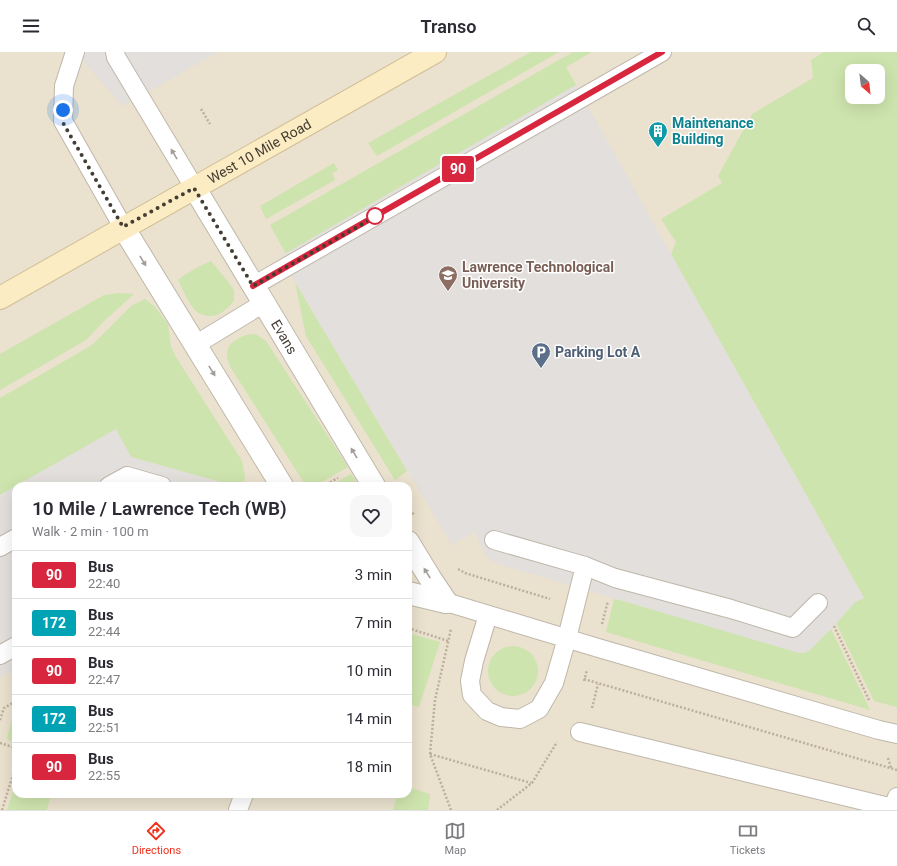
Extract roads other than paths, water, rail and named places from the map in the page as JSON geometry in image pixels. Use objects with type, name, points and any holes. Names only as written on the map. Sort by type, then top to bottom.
[{"type":"main road","name":"West 10 Mile Road","points":[[0,298],[123,227],[435,52]]},
{"type":"street","name":"Evans","points":[[194,188],[372,482]]},
{"type":"street","points":[[123,227],[278,482]]},
{"type":"street","points":[[412,549],[446,602]]},
{"type":"street","points":[[412,594],[446,602]]},
{"type":"lane","points":[[75,52],[64,86],[62,121],[123,227]]},
{"type":"lane","points":[[115,52],[116,57],[194,188]]},
{"type":"lane","points":[[195,345],[258,294],[662,52]]},
{"type":"lane","points":[[116,482],[127,476],[148,482]]},
{"type":"lane","points":[[0,547],[12,540]]},
{"type":"lane","points":[[494,540],[585,566],[615,578],[731,609],[793,628],[818,603]]},
{"type":"lane","points":[[488,615],[474,661],[470,681],[472,695],[486,711],[500,717],[520,719],[539,709],[554,683],[585,566]]},
{"type":"lane","points":[[446,602],[567,638],[595,648],[897,734]]},
{"type":"lane","points":[[0,655],[12,648]]},
{"type":"lane","points":[[580,732],[894,805]]},
{"type":"lane","points":[[238,810],[242,798]]},
{"type":"place","name":"Maintenance Building","points":[[658,148]]},
{"type":"place","name":"Lawrence Technological University","points":[[448,292]]},
{"type":"place","name":"Parking Lot A","points":[[541,369]]}]
